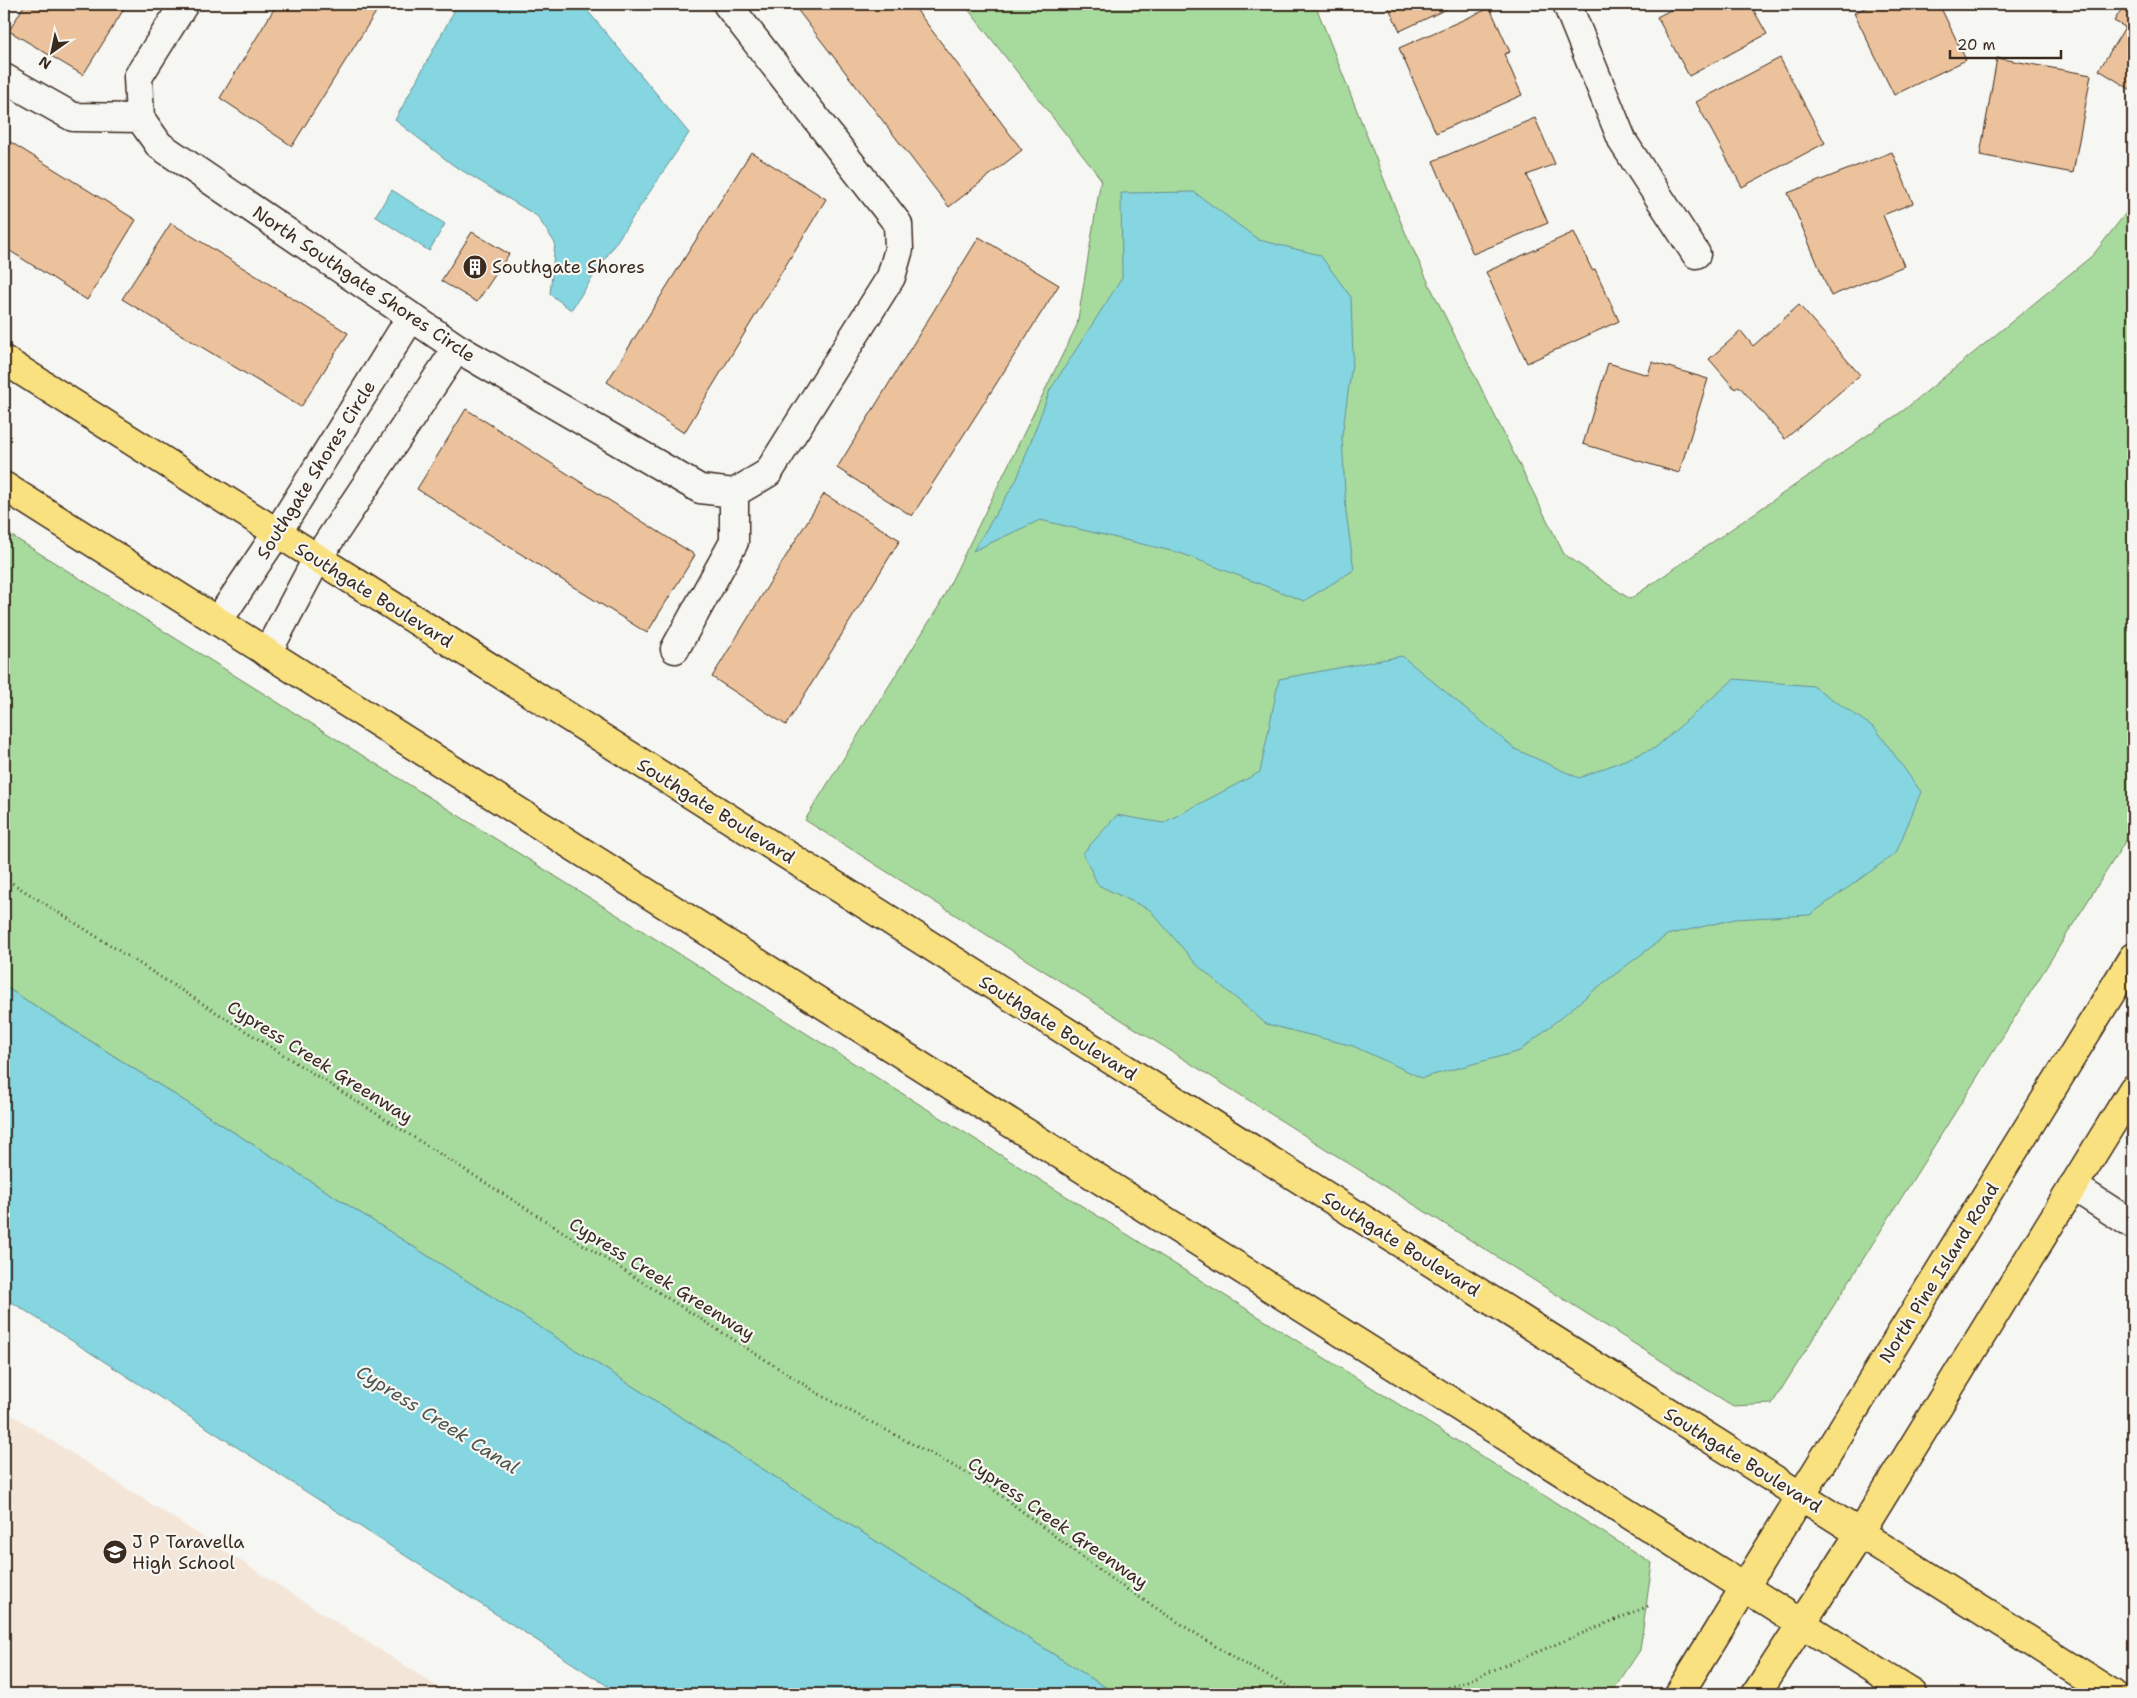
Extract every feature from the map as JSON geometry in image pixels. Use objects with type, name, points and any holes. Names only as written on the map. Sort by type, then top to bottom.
[{"type":"main road","name":"Southgate Boulevard","points":[[4,360],[2114,1694]]},
{"type":"main road","points":[[4,486],[1914,1694]]},
{"type":"main road","name":"North Pine Island Road","points":[[1679,1694],[1746,1589],[2133,957]]},
{"type":"main road","points":[[1756,1694],[1860,1533],[2133,1089]]},
{"type":"street","points":[[4,78],[73,117],[140,118],[138,77],[184,4]]},
{"type":"street","points":[[675,649],[734,542],[734,493],[768,473],[891,277],[899,249],[898,224],[727,4]]},
{"type":"street","points":[[1568,4],[1623,142],[1696,254]]},
{"type":"street","name":"North Southgate Shores Circle","points":[[140,118],[159,145],[457,348],[700,489],[734,493]]},
{"type":"street","name":"Southgate Shores Circle","points":[[218,621],[277,534],[411,317]]},
{"type":"street","points":[[267,653],[317,559],[457,348]]},
{"type":"street","points":[[2073,1186],[2133,1225]]},
{"type":"path","name":"Cypress Creek Greenway","points":[[4,878],[824,1397],[982,1481],[1114,1581],[1236,1660],[1298,1691],[1309,1694]]},
{"type":"path","points":[[1429,1694],[1467,1682],[1651,1605]]},
{"type":"shaded area","name":"J P Taravella High School","points":[[4,1410],[449,1694],[4,1694]]},
{"type":"green space","points":[[964,4],[1315,4],[1402,225],[1429,284],[1564,554],[1630,599],[1904,410],[2093,255],[2133,204],[2133,829],[1772,1404],[1733,1406],[805,820],[939,606],[1077,325],[1101,179]]},
{"type":"green space","points":[[4,531],[1652,1563],[1640,1650],[1611,1694],[1116,1694],[4,986]]},
{"type":"water","points":[[458,4],[582,4],[689,133],[571,310],[550,294],[555,243],[537,216],[453,165],[395,120]]},
{"type":"water","points":[[392,190],[445,224],[429,251],[375,216]]},
{"type":"water","points":[[1194,192],[1259,240],[1320,255],[1351,297],[1353,357],[1342,436],[1346,512],[1354,570],[1304,601],[1180,553],[1040,520],[973,551],[1017,479],[1050,390],[1122,278],[1121,193]]},
{"type":"water","points":[[1402,656],[1515,749],[1579,778],[1655,748],[1734,679],[1813,686],[1876,729],[1921,792],[1896,853],[1810,915],[1735,919],[1667,935],[1597,988],[1520,1051],[1422,1078],[1353,1046],[1266,1024],[1196,964],[1150,910],[1098,885],[1083,853],[1117,815],[1163,823],[1260,772],[1279,679]]},
{"type":"water","name":"Cypress Creek Canal","points":[[4,986],[1116,1694],[620,1694],[4,1297]]},
{"type":"building","points":[[25,4],[127,4],[83,75],[9,31]]},
{"type":"building","points":[[277,4],[381,4],[292,146],[220,98]]},
{"type":"building","points":[[793,4],[912,4],[1022,150],[949,207]]},
{"type":"building","points":[[1387,4],[1457,4],[1400,31]]},
{"type":"building","points":[[1682,4],[1750,4],[1767,34],[1689,76],[1657,17]]},
{"type":"building","points":[[1873,4],[1939,4],[1966,60],[1894,95],[1854,13]]},
{"type":"building","points":[[2125,4],[2133,4],[2133,91],[2099,70],[2125,27],[2114,21]]},
{"type":"building","points":[[1490,8],[1510,52],[1504,54],[1522,95],[1436,133],[1399,48]]},
{"type":"building","points":[[1780,58],[1825,143],[1742,187],[1696,102]]},
{"type":"building","points":[[1997,58],[2091,75],[2073,173],[1980,155]]},
{"type":"building","points":[[1535,118],[1555,164],[1527,175],[1548,223],[1473,254],[1433,161]]},
{"type":"building","points":[[4,138],[136,220],[87,300],[4,247]]},
{"type":"building","points":[[751,152],[826,199],[684,433],[607,382]]},
{"type":"building","points":[[1892,152],[1913,203],[1883,215],[1904,266],[1831,296],[1788,193]]},
{"type":"building","points":[[171,223],[348,333],[301,407],[122,299]]},
{"type":"building","name":"Southgate Shores","points":[[472,232],[509,254],[477,302],[441,281]]},
{"type":"building","points":[[1574,232],[1592,270],[1595,269],[1619,321],[1527,363],[1486,272]]},
{"type":"building","points":[[979,237],[1059,285],[912,516],[837,468]]},
{"type":"building","points":[[1799,305],[1860,375],[1785,439],[1739,386],[1735,389],[1709,359],[1741,331],[1753,346]]},
{"type":"building","points":[[1652,362],[1708,379],[1679,473],[1583,444],[1608,363],[1648,375]]},
{"type":"building","points":[[466,409],[695,555],[647,633],[417,489]]},
{"type":"building","points":[[824,494],[900,540],[786,725],[712,677]]},
{"type":"place","name":"Southgate Shores","points":[[475,267]]},
{"type":"place","name":"J P Taravella High School","points":[[115,1552]]}]
